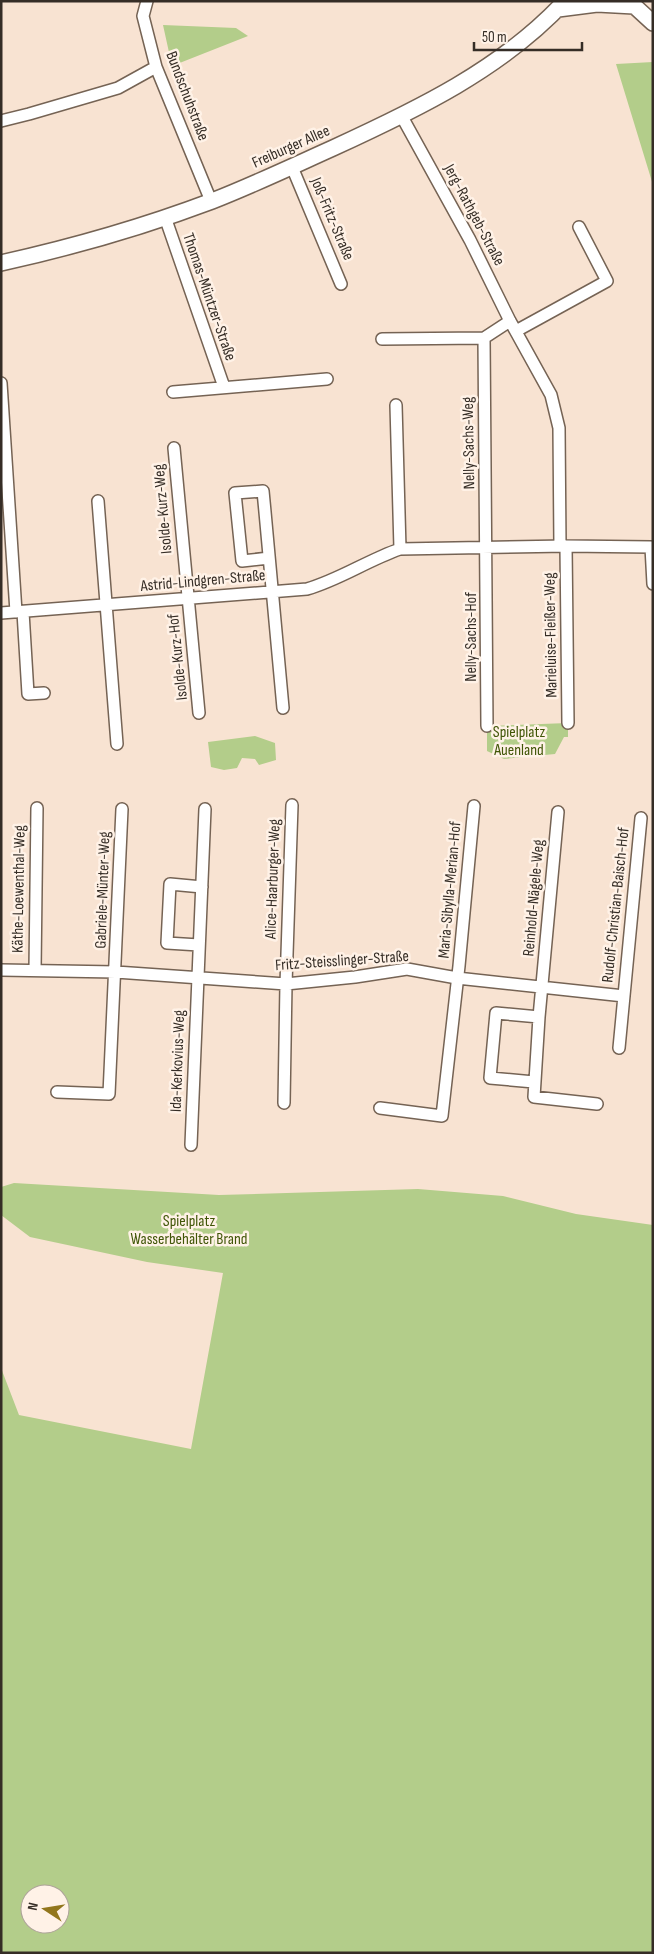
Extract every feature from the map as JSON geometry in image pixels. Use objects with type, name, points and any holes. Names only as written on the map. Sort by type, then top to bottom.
[{"type":"street","name":"Bundschuhstraße","points":[[147,1],[143,16],[156,67],[211,201]]},
{"type":"street","points":[[554,8],[597,4],[632,4],[653,23]]},
{"type":"street","name":"Freiburger Allee","points":[[1,263],[94,240],[165,218],[292,167],[401,115],[470,79],[514,48],[554,8]]},
{"type":"street","points":[[1,121],[118,88],[156,67]]},
{"type":"street","name":"Jerg-Rathgeb-Straße","points":[[401,115],[466,233],[513,326],[551,395],[559,428],[563,546]]},
{"type":"street","name":"Joß-Fritz-Straße","points":[[292,167],[341,284]]},
{"type":"street","name":"Thomas-Müntzer-Straße","points":[[165,218],[224,387]]},
{"type":"street","points":[[382,339],[484,338],[607,281],[579,227]]},
{"type":"street","name":"Nelly-Sachs-Weg","points":[[484,338],[487,548]]},
{"type":"street","name":"Thomas-Müntzer-Straße","points":[[173,392],[327,379]]},
{"type":"street","points":[[1,383],[28,694],[44,692]]},
{"type":"street","points":[[396,405],[400,548]]},
{"type":"street","name":"Isolde-Kurz-Weg","points":[[174,448],[188,598]]},
{"type":"street","points":[[270,558],[242,560],[235,494],[263,491],[270,558],[272,591],[284,708]]},
{"type":"street","points":[[98,501],[105,606],[118,744]]},
{"type":"street","name":"Marieluise-Fleißer-Weg","points":[[563,546],[568,723]]},
{"type":"street","name":"Astrid-Lindgren-Straße","points":[[1,613],[307,589],[326,584],[376,557],[400,548],[652,547],[653,584]]},
{"type":"street","name":"Nelly-Sachs-Hof","points":[[487,548],[487,726]]},
{"type":"street","name":"Isolde-Kurz-Hof","points":[[188,598],[199,713]]},
{"type":"street","name":"Alice-Haarburger-Weg","points":[[284,1103],[292,805]]},
{"type":"street","name":"Maria-Sibylla-Merian-Hof","points":[[380,1108],[442,1116],[474,806]]},
{"type":"street","name":"Käthe-Loewenthal-Weg","points":[[35,970],[36,808]]},
{"type":"street","name":"Gabriele-Münter-Weg","points":[[58,1092],[109,1094],[122,809]]},
{"type":"street","name":"Ida-Kerkovius-Weg","points":[[191,1145],[205,809]]},
{"type":"street","name":"Reinhold-Nägele-Weg","points":[[534,1082],[558,812]]},
{"type":"street","name":"Rudolf-Christian-Baisch-Hof","points":[[619,1048],[642,818]]},
{"type":"street","points":[[199,945],[167,943],[170,884],[202,887]]},
{"type":"street","name":"Fritz-Steisslinger-Straße","points":[[1,970],[116,972],[286,984],[355,977],[407,969],[457,978],[624,996]]},
{"type":"street","points":[[539,1016],[496,1013],[490,1078],[534,1082],[534,1097],[597,1104]]},
{"type":"green space","points":[[163,25],[236,28],[248,36],[172,66]]},
{"type":"green space","points":[[653,62],[653,185],[616,64]]},
{"type":"green space","name":"Spielplatz Auenland","points":[[568,723],[568,737],[564,737],[555,754],[504,759],[487,751],[487,726]]},
{"type":"green space","points":[[255,736],[275,743],[276,760],[259,765],[255,759],[242,758],[237,768],[224,770],[211,767],[208,742]]},
{"type":"green space","name":"Spielplatz Wasserbehälter Brand","points":[[14,1183],[219,1195],[418,1189],[503,1196],[576,1214],[653,1225],[653,1953],[1,1953],[1,1368],[19,1415],[191,1449],[223,1273],[147,1262],[30,1237],[1,1215],[1,1187]]}]
